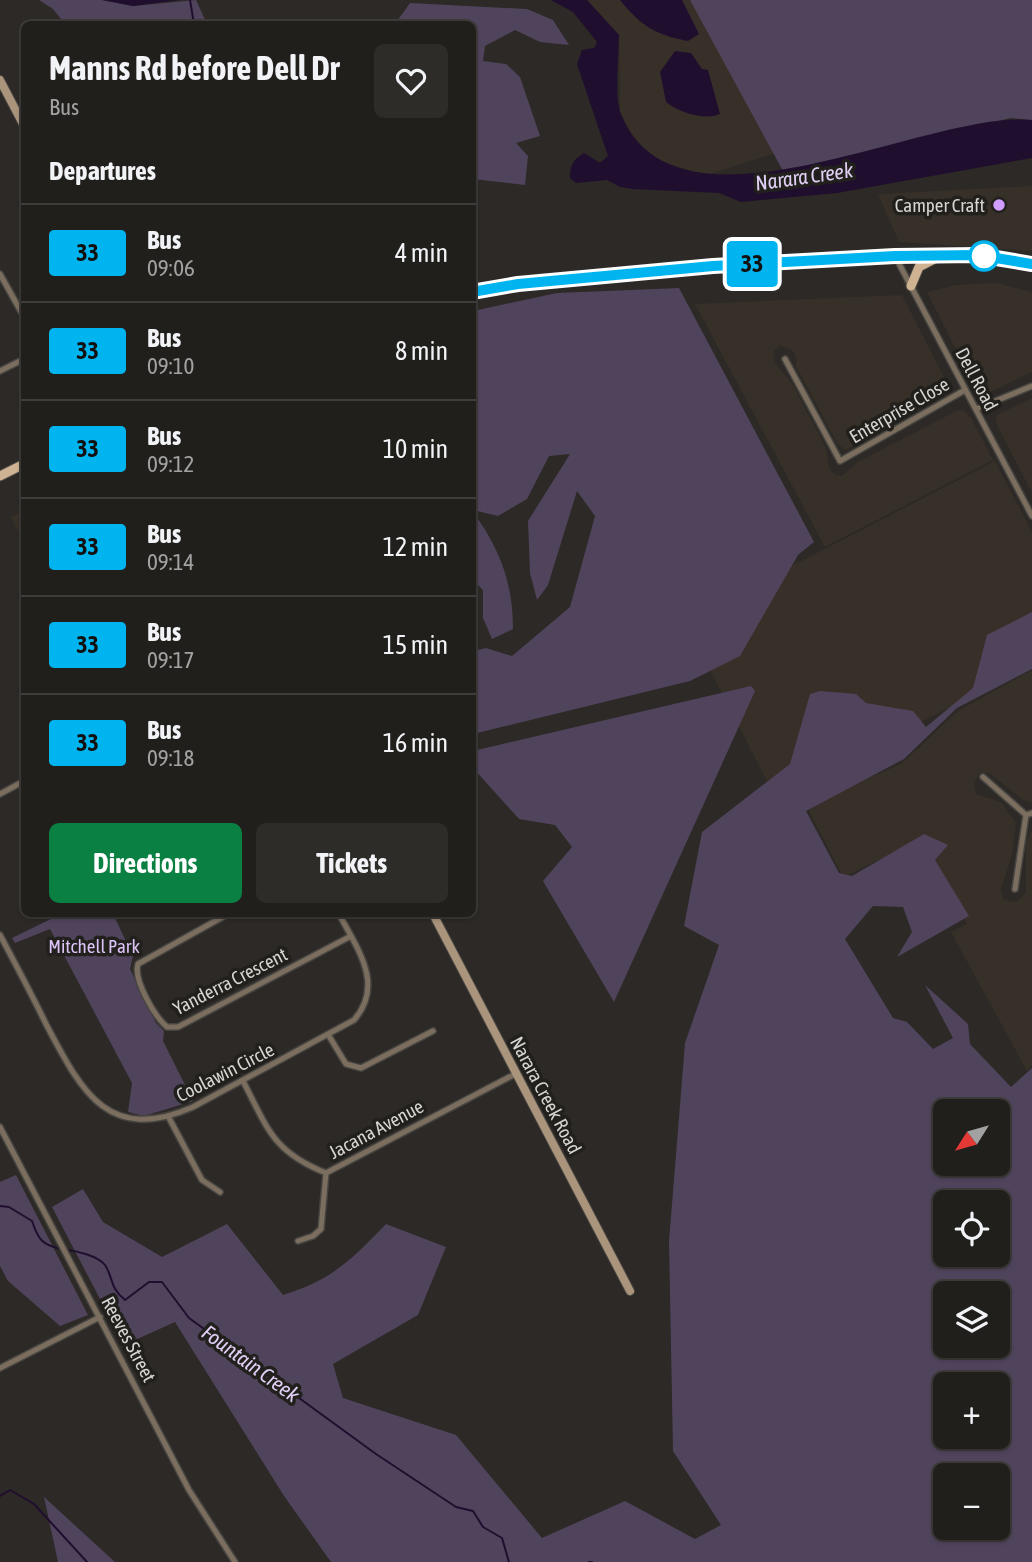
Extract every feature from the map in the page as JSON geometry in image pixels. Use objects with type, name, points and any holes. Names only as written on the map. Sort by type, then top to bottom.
[{"type":"main road","points":[[911,286],[919,267],[944,255]]},
{"type":"main road","points":[[476,291],[518,284],[713,266],[895,256],[978,255],[1032,264]]},
{"type":"main road","points":[[0,476],[21,466]]},
{"type":"street","points":[[0,80],[21,120]]},
{"type":"street","name":"Dell Road","points":[[895,256],[1032,516]]},
{"type":"street","points":[[0,274],[21,312]]},
{"type":"street","name":"Enterprise Close","points":[[785,359],[840,461],[965,390]]},
{"type":"street","points":[[0,371],[21,360]]},
{"type":"street","points":[[976,409],[1032,386]]},
{"type":"street","points":[[983,778],[1029,814],[1015,889]]},
{"type":"street","points":[[0,794],[21,783]]},
{"type":"street","name":"Yanderra Crescent","points":[[223,917],[138,964],[137,976],[160,1020],[167,1027],[178,1027],[351,936]]},
{"type":"street","name":"Coolawin Circle","points":[[0,935],[85,1093],[114,1113],[129,1118],[168,1116],[243,1081],[354,1020],[366,1004],[369,993],[367,970],[341,917]]},
{"type":"street","name":"Narara Creek Road","points":[[435,917],[630,1291]]},
{"type":"street","points":[[329,1036],[346,1064],[361,1068],[433,1031]]},
{"type":"street","name":"Jacana Avenue","points":[[243,1081],[283,1150],[297,1162],[326,1173],[517,1073]]},
{"type":"street","points":[[168,1116],[202,1180],[220,1192]]},
{"type":"street","name":"Reeves Street","points":[[0,1127],[189,1490],[235,1562]]},
{"type":"street","points":[[298,1241],[313,1236],[321,1229],[326,1173]]},
{"type":"street","points":[[0,1368],[100,1317]]},
{"type":"shaded area","points":[[587,0],[701,0],[779,152],[706,175],[656,160],[634,139],[620,112],[619,35]]},
{"type":"shaded area","points":[[1032,186],[1032,251],[899,242],[878,194]]},
{"type":"shaded area","points":[[996,283],[1032,292],[1032,372],[988,393],[976,389],[927,292],[956,285]]},
{"type":"shaded area","points":[[902,295],[951,391],[846,450],[838,445],[796,366],[797,360],[793,351],[780,345],[773,352],[775,363],[793,385],[826,448],[829,469],[835,475],[842,476],[858,462],[958,410],[964,411],[971,418],[993,460],[825,547],[695,304]]},
{"type":"shaded area","points":[[1032,398],[1032,493],[996,423],[997,415]]},
{"type":"shaded area","points":[[995,461],[1032,532],[1032,665],[775,797],[685,621]]},
{"type":"shaded area","points":[[21,512],[21,538],[11,517]]},
{"type":"shaded area","points":[[1032,670],[1032,803],[1023,800],[989,773],[980,774],[974,783],[976,794],[1001,802],[1016,823],[1012,854],[1001,890],[1004,900],[1016,902],[1026,893],[1026,842],[1032,829],[1032,1065],[1027,1071],[951,932],[967,924],[923,839],[843,877],[807,807],[902,763],[958,711]]},
{"type":"green space","points":[[39,0],[102,0],[133,6],[196,0],[206,21],[63,21],[53,9]]},
{"type":"green space","points":[[690,0],[1032,0],[1032,120],[1011,118],[783,171]]},
{"type":"green space","points":[[410,3],[527,9],[553,20],[569,45],[540,42],[515,30],[485,46],[483,61],[506,64],[520,77],[540,136],[516,143],[528,156],[525,185],[476,179],[476,21],[397,21]]},
{"type":"green space","points":[[679,288],[814,542],[798,555],[740,656],[690,681],[476,733],[476,650],[486,648],[512,656],[570,607],[595,516],[577,491],[548,585],[537,600],[530,573],[528,521],[570,454],[549,456],[527,499],[498,516],[476,511],[476,310],[557,293]]},
{"type":"green space","points":[[476,516],[498,553],[511,597],[513,629],[492,639],[483,618],[483,590],[476,583]]},
{"type":"green space","points":[[1032,612],[1032,669],[957,708],[904,759],[806,811],[839,873],[852,876],[924,834],[948,845],[935,860],[969,916],[897,957],[912,932],[903,907],[873,906],[845,939],[893,1018],[907,1022],[933,1049],[953,1038],[925,985],[968,1024],[970,1044],[1011,1087],[1032,1068],[1032,1562],[331,1562],[284,1496],[175,1322],[124,1345],[52,1207],[83,1189],[103,1222],[162,1257],[227,1224],[283,1295],[315,1283],[340,1267],[386,1224],[446,1247],[418,1315],[333,1364],[343,1398],[456,1435],[542,1538],[625,1501],[695,1539],[721,1525],[673,1451],[669,1241],[685,1043],[719,945],[684,926],[702,832],[790,764],[810,694],[820,691],[856,694],[866,703],[913,711],[926,727],[973,688],[987,635]]},
{"type":"green space","points":[[751,686],[755,691],[614,1002],[543,881],[572,847],[555,825],[519,819],[476,771],[476,750]]},
{"type":"green space","name":"Mitchell Park","points":[[55,917],[114,917],[133,956],[130,969],[156,1023],[164,1031],[163,1041],[193,1101],[144,1116],[128,1112],[132,1083],[50,929],[15,943],[12,938]]},
{"type":"green space","points":[[16,1175],[88,1315],[60,1326],[8,1281],[0,1266],[0,1182]]},
{"type":"green space","points":[[44,1497],[115,1562],[58,1562]]},
{"type":"water","points":[[102,0],[179,0],[133,6]]},
{"type":"water","name":"Narara Creek","points":[[551,0],[587,0],[619,35],[617,86],[621,114],[650,153],[694,172],[748,174],[809,165],[987,122],[1032,120],[1032,158],[837,193],[741,202],[719,193],[632,189],[620,187],[607,180],[576,183],[570,178],[570,173],[577,158],[584,153],[600,163],[608,156],[577,64],[582,50],[594,48],[597,42],[573,12]]},
{"type":"water","points":[[620,0],[682,0],[699,34],[688,41],[666,36],[649,28]]},
{"type":"water","points":[[675,51],[691,53],[702,69],[708,70],[720,114],[692,114],[666,102],[660,72]]},
{"type":"waterway","points":[[190,0],[194,21]]},
{"type":"waterway","name":"Fountain Creek","points":[[0,1206],[9,1207],[32,1221],[42,1240],[61,1249]]},
{"type":"waterway","name":"Fountain Creek","points":[[67,1250],[87,1254],[102,1262],[116,1291],[125,1300],[149,1282],[162,1282],[189,1318],[376,1454],[456,1507],[473,1511],[483,1527],[502,1538],[509,1562]]},
{"type":"waterway","points":[[0,1496],[10,1490],[34,1504],[87,1562]]},
{"type":"bus line","name":"33","points":[[476,291],[518,284],[713,266],[930,254],[978,255],[1032,264]]},
{"type":"place","name":"Camper Craft","points":[[999,205]]}]
